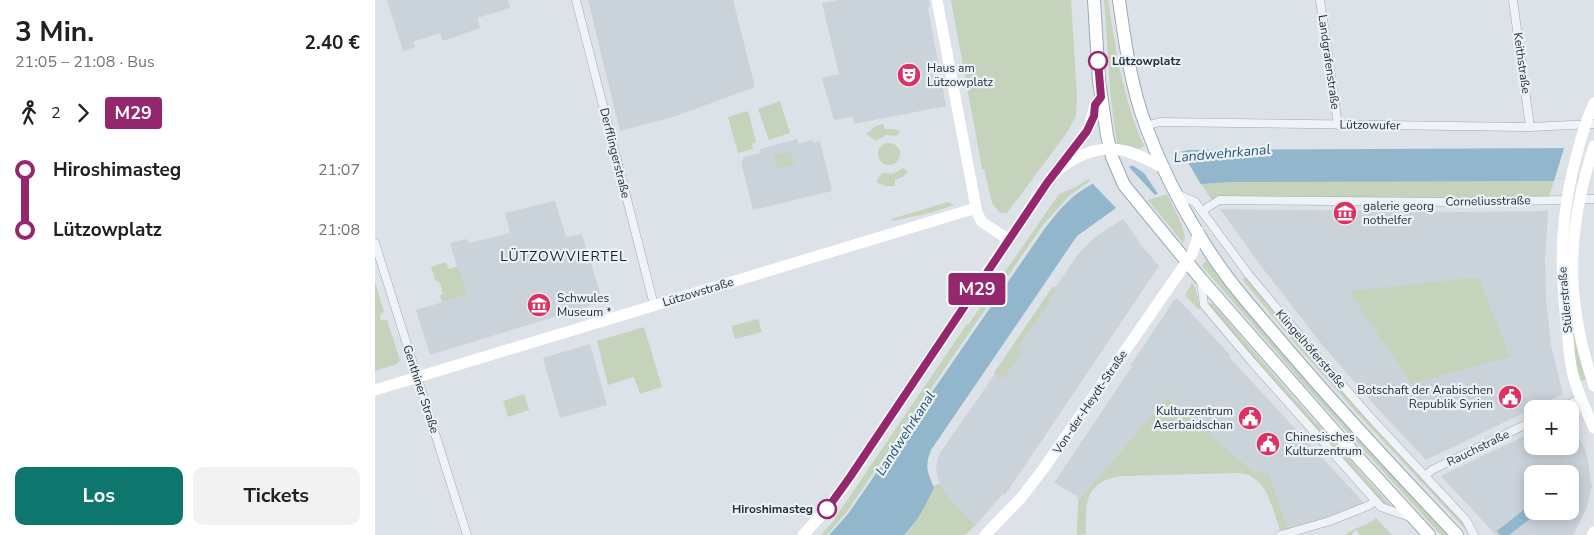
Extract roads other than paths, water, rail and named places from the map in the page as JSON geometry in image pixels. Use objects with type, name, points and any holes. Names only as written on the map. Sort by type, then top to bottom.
[{"type":"main road","points":[[937,0],[977,216],[982,222],[1009,240]]},
{"type":"main road","points":[[1094,0],[1101,97],[1110,149],[1124,185],[1201,279],[1330,427],[1429,535]]},
{"type":"main road","points":[[1119,0],[1134,87],[1145,126],[1177,193]]},
{"type":"main road","points":[[803,535],[814,525],[845,484],[1047,183],[1087,131],[1094,116],[1095,105],[1101,97]]},
{"type":"main road","name":"Stülerstraße","points":[[1594,103],[1589,125],[1578,148],[1569,179],[1561,243],[1565,310],[1573,373],[1594,428]]},
{"type":"main road","name":"Stülerstraße","points":[[1594,147],[1579,199],[1573,242],[1574,299],[1581,342],[1594,386]]},
{"type":"main road","points":[[1057,172],[1090,152],[1110,149],[1124,150],[1164,168]]},
{"type":"main road","name":"Klingelhöferstraße","points":[[1177,193],[1198,231],[1229,278],[1313,379],[1457,535]]},
{"type":"main road","points":[[1566,200],[1579,199]]},
{"type":"main road","name":"Lützowstraße","points":[[375,390],[975,208]]},
{"type":"main road","points":[[1187,262],[1195,248],[1198,231]]},
{"type":"main road","name":"Von-der-Heydt-Straße","points":[[985,535],[1015,505],[1044,468],[1187,262]]},
{"type":"main road","points":[[1581,398],[1594,392]]},
{"type":"street","name":"Derfflingerstraße","points":[[576,0],[653,305]]},
{"type":"street","name":"Landgrafenstraße","points":[[1320,0],[1338,125]]},
{"type":"street","name":"Keithstraße","points":[[1513,0],[1530,127]]},
{"type":"street","name":"Lützowufer","points":[[1145,126],[1160,122],[1530,127],[1589,125]]},
{"type":"street","name":"Klingelhöferstraße","points":[[1177,193],[1195,202],[1203,211],[1243,268],[1296,332],[1466,520],[1474,535]]},
{"type":"street","points":[[1579,199],[1594,199]]},
{"type":"street","name":"Corneliusstraße","points":[[1203,211],[1219,200],[1460,202],[1566,200]]},
{"type":"street","name":"Genthiner Straße","points":[[375,243],[467,535]]},
{"type":"street","points":[[1201,279],[1204,305],[1252,362],[1381,507],[1414,519]]},
{"type":"street","points":[[1577,400],[1581,398]]},
{"type":"street","name":"Rauchstraße","points":[[1425,476],[1432,470],[1524,426]]},
{"type":"street","points":[[1281,535],[1330,521],[1370,505],[1375,500]]},
{"type":"water","name":"Landwehrkanal","points":[[1594,148],[1594,180],[1555,178],[1554,181],[1235,182],[1201,184],[1154,195],[1116,208],[1077,236],[931,450],[927,466],[934,488],[921,513],[909,530],[904,535],[829,535],[848,514],[1046,226],[1074,196],[1100,179],[1144,161],[1189,150]]},
{"type":"water","points":[[1524,510],[1524,520],[1529,520],[1509,535],[1500,535],[1497,531]]},
{"type":"place","name":"Lützowplatz","points":[[1098,61]]},
{"type":"place","name":"Haus am Lützowplatz","points":[[909,75]]},
{"type":"place","name":"galerie georg nothelfer","points":[[1345,213]]},
{"type":"place","name":"Schwules Museum *","points":[[539,305]]},
{"type":"place","name":"Botschaft der Arabischen Republik Syrien","points":[[1510,397]]},
{"type":"place","name":"Kulturzentrum Aserbaidschan","points":[[1250,418]]},
{"type":"place","name":"Chinesisches Kulturzentrum","points":[[1268,444]]},
{"type":"place","name":"Hiroshimasteg","points":[[827,509]]},
{"type":"district","name":"LÜTZOWVIERTEL","points":[[564,256]]}]
